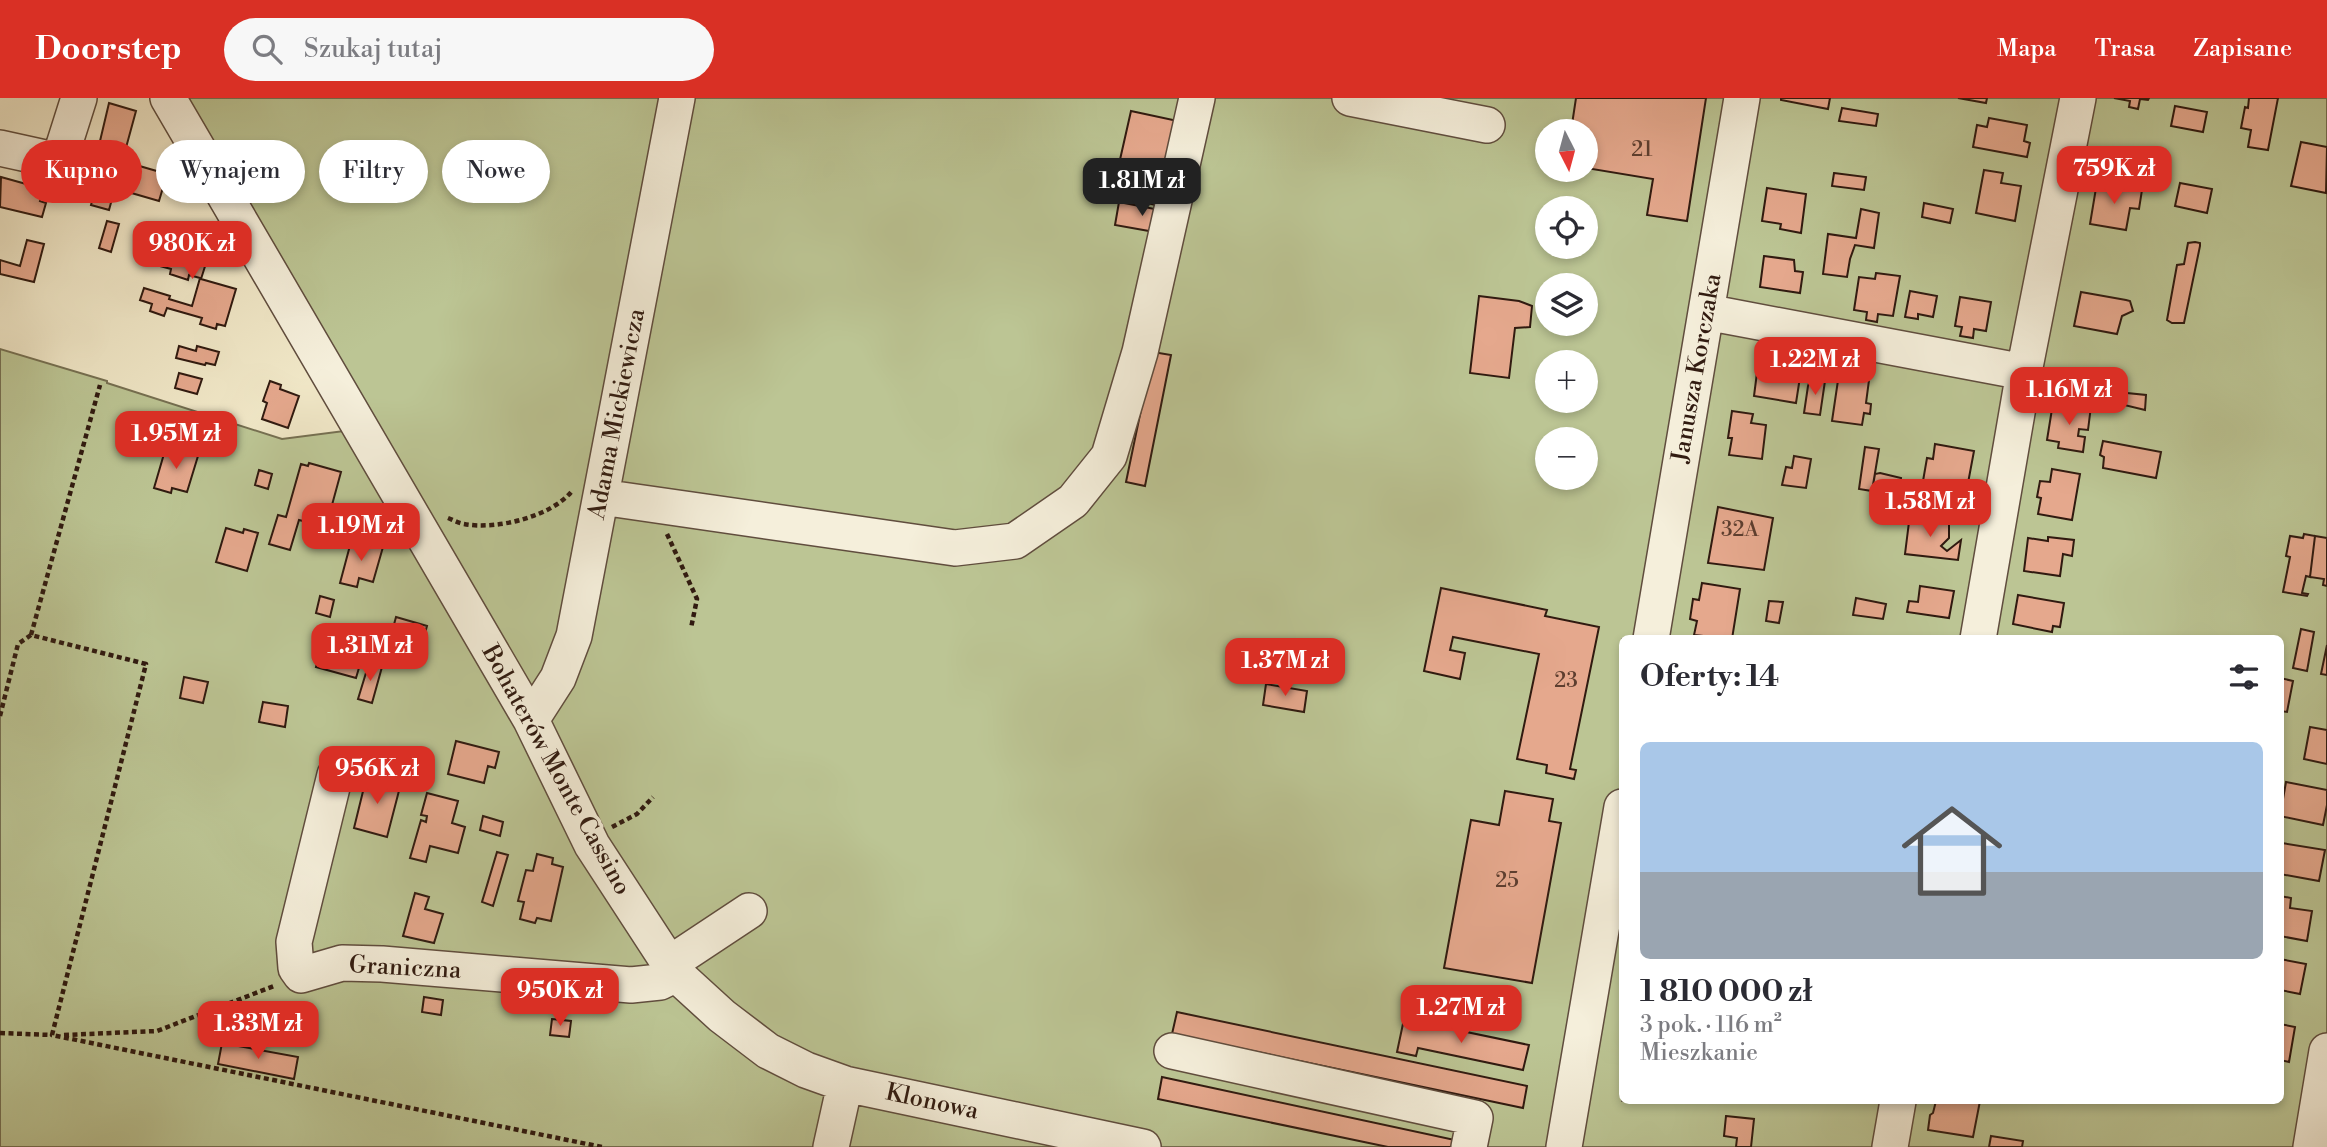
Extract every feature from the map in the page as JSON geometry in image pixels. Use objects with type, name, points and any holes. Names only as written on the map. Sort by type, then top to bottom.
[{"type":"street","points":[[0,148],[59,161],[79,98]]},
{"type":"street","name":"Bohaterów Monte Cassino","points":[[168,98],[531,720],[592,845],[673,969],[722,1016],[768,1051],[806,1070],[845,1084]]},
{"type":"street","name":"Adama Mickiewicza","points":[[531,720],[558,678],[574,636],[587,493],[677,98]]},
{"type":"street","points":[[587,493],[955,548],[1015,541],[1073,501],[1109,456],[1140,352],[1197,98]]},
{"type":"street","points":[[1350,98],[1488,125]]},
{"type":"street","name":"Janusza Korczaka","points":[[1652,635],[1742,98]]},
{"type":"street","points":[[1979,635],[2024,372],[2078,98]]},
{"type":"street","points":[[1706,312],[2024,372]]},
{"type":"street","points":[[301,975],[296,968],[294,942],[335,775]]},
{"type":"street","points":[[1564,1147],[1619,825]]},
{"type":"street","name":"Graniczna","points":[[301,975],[342,963],[396,965],[631,985],[660,982],[749,911]]},
{"type":"street","points":[[1172,1051],[1475,1118],[1469,1147]]},
{"type":"street","points":[[2311,1147],[2327,1051]]},
{"type":"street","points":[[831,1147],[845,1084]]},
{"type":"street","name":"Klonowa","points":[[845,1084],[1143,1147]]},
{"type":"street","points":[[1890,1147],[1897,1104]]},
{"type":"path","points":[[0,716],[18,644],[31,635],[100,385]]},
{"type":"path","points":[[441,515],[463,524],[496,524],[533,517],[566,498],[587,493]]},
{"type":"path","points":[[654,504],[697,599],[691,628]]},
{"type":"path","points":[[31,635],[146,664],[52,1035]]},
{"type":"path","points":[[605,831],[637,814],[653,797]]},
{"type":"path","points":[[0,1033],[52,1035],[157,1031],[301,975]]},
{"type":"path","points":[[52,1035],[602,1147]]},
{"type":"green space","points":[[161,98],[2327,98],[2327,1147],[0,1147],[0,349],[282,439],[360,429],[224,203],[305,203],[305,140],[186,140]]},
{"type":"building","points":[[1576,98],[1706,98],[1687,221],[1647,215],[1653,179],[1598,170],[1598,119],[1573,119]]},
{"type":"building","points":[[1781,98],[1830,98],[1828,109]]},
{"type":"building","points":[[1958,98],[1987,98],[1986,103]]},
{"type":"building","points":[[2114,98],[2149,98],[2140,99],[2138,109],[2129,107],[2130,101]]},
{"type":"building","points":[[2249,98],[2278,98],[2268,150],[2248,147],[2251,130],[2241,128]]},
{"type":"building","points":[[109,103],[136,111],[128,140],[100,140]]},
{"type":"building","points":[[2175,106],[2207,112],[2203,132],[2171,126]]},
{"type":"building","points":[[1842,108],[1878,114],[1876,126],[1839,121]]},
{"type":"building","points":[[1131,111],[1187,123],[1169,208],[1112,195]]},
{"type":"building","points":[[1989,118],[2027,125],[2024,141],[2030,143],[2027,157],[1973,147],[1977,125],[1987,127]]},
{"type":"building","points":[[2301,142],[2327,147],[2326,193],[2291,186]]},
{"type":"building","points":[[142,167],[156,171],[156,200],[142,196]]},
{"type":"building","points":[[1984,170],[2003,173],[2001,183],[2021,186],[2015,221],[1976,213]]},
{"type":"building","points":[[1834,173],[1866,177],[1864,190],[1832,186]]},
{"type":"building","points":[[1,177],[21,183],[21,203],[46,203],[42,217],[0,207]]},
{"type":"building","points":[[2180,183],[2212,189],[2207,213],[2175,206]]},
{"type":"building","points":[[2106,184],[2142,190],[2139,209],[2130,208],[2126,230],[2090,224],[2096,188],[2106,189]]},
{"type":"building","points":[[1767,188],[1806,194],[1801,233],[1780,229],[1781,224],[1762,221]]},
{"type":"building","points":[[1119,202],[1170,212],[1166,234],[1115,225]]},
{"type":"building","points":[[92,203],[111,203],[109,210]]},
{"type":"building","points":[[1924,203],[1953,209],[1950,223],[1922,217]]},
{"type":"building","points":[[1861,209],[1879,213],[1874,248],[1855,245],[1847,277],[1823,274],[1828,234],[1856,238]]},
{"type":"building","points":[[107,221],[119,224],[111,252],[99,248]]},
{"type":"building","points":[[171,228],[213,241],[201,279],[236,289],[225,326],[217,324],[216,329],[200,324],[202,318],[167,308],[164,316],[150,311],[152,304],[140,300],[144,288],[192,306],[200,278],[189,275],[188,280],[170,274],[171,269],[160,266]]},
{"type":"building","points":[[27,240],[44,244],[34,282],[0,274],[0,260],[20,266]]},
{"type":"building","points":[[2188,243],[2200,243],[2200,246],[2184,323],[2172,323],[2167,320],[2177,265],[2184,264]]},
{"type":"building","points":[[1764,256],[1794,260],[1795,271],[1803,272],[1800,293],[1760,287]]},
{"type":"building","points":[[1876,273],[1900,276],[1893,316],[1878,314],[1877,322],[1866,320],[1867,312],[1854,310],[1859,277],[1875,279]]},
{"type":"building","points":[[1910,291],[1937,296],[1933,317],[1918,314],[1918,319],[1905,317]]},
{"type":"building","points":[[2081,292],[2130,301],[2133,311],[2122,316],[2117,334],[2074,326]]},
{"type":"building","points":[[1479,296],[1519,301],[1532,306],[1530,327],[1515,328],[1509,378],[1470,373]]},
{"type":"building","points":[[1960,297],[1991,302],[1986,331],[1974,329],[1973,338],[1960,336],[1962,327],[1955,326]]},
{"type":"building","points":[[179,346],[196,351],[197,346],[219,352],[215,365],[176,358]]},
{"type":"building","points":[[1153,352],[1171,355],[1145,486],[1126,482]]},
{"type":"building","points":[[1759,357],[1802,364],[1796,403],[1754,396]]},
{"type":"building","points":[[1841,360],[1871,365],[1866,403],[1871,404],[1870,414],[1864,413],[1862,425],[1832,421]]},
{"type":"building","points":[[179,373],[202,379],[197,394],[175,388]]},
{"type":"building","points":[[1811,378],[1825,381],[1820,415],[1804,413]]},
{"type":"building","points":[[270,381],[281,385],[280,389],[299,396],[288,428],[262,419],[267,403],[263,401]]},
{"type":"building","points":[[2117,392],[2146,395],[2145,410],[2116,403]]},
{"type":"building","points":[[2066,403],[2091,406],[2088,430],[2079,429],[2078,436],[2085,437],[2083,452],[2058,448],[2059,442],[2047,440],[2052,409],[2065,411]]},
{"type":"building","points":[[1732,411],[1753,414],[1751,423],[1766,425],[1762,459],[1729,455],[1732,438],[1728,438]]},
{"type":"building","points":[[2103,441],[2161,452],[2156,478],[2103,468],[2104,457],[2100,455]]},
{"type":"building","points":[[1935,444],[1974,451],[1968,483],[1961,482],[1960,488],[1923,481],[1927,458],[1933,459]]},
{"type":"building","points":[[166,447],[198,456],[187,492],[172,488],[171,493],[154,488]]},
{"type":"building","points":[[1865,447],[1879,449],[1872,491],[1859,489]]},
{"type":"building","points":[[1794,456],[1811,459],[1806,488],[1782,485],[1786,467],[1792,468]]},
{"type":"building","points":[[309,463],[341,472],[326,527],[299,520],[290,550],[269,544],[278,515],[286,517],[301,464],[308,466]]},
{"type":"building","points":[[2052,469],[2080,474],[2072,520],[2038,514],[2040,481],[2050,482]]},
{"type":"building","points":[[259,470],[272,474],[268,489],[255,485]]},
{"type":"building","points":[[1875,474],[1901,478],[1899,495],[1872,491]]},
{"type":"building","points":[[1718,507],[1773,518],[1764,570],[1708,563]]},
{"type":"building","points":[[1910,514],[1949,522],[1949,538],[1941,546],[1947,551],[1961,540],[1958,560],[1905,554]]},
{"type":"building","points":[[226,528],[243,533],[244,529],[258,533],[247,571],[216,562]]},
{"type":"building","points":[[2304,534],[2315,536],[2310,577],[2306,576],[2302,593],[2308,594],[2307,596],[2283,592],[2290,557],[2286,556],[2290,536],[2303,538]]},
{"type":"building","points":[[2315,536],[2327,538],[2327,586],[2323,585],[2324,579],[2310,577]]},
{"type":"building","points":[[2048,537],[2074,540],[2072,556],[2063,554],[2060,576],[2024,571],[2028,538],[2048,541]]},
{"type":"building","points":[[352,538],[383,547],[373,582],[359,578],[357,587],[340,583]]},
{"type":"building","points":[[1702,583],[1740,589],[1733,635],[1694,635],[1697,621],[1690,619],[1693,599],[1699,600]]},
{"type":"building","points":[[1920,586],[1954,591],[1949,618],[1907,612],[1909,601],[1918,602]]},
{"type":"building","points":[[1441,588],[1547,610],[1545,616],[1599,627],[1570,769],[1576,770],[1574,779],[1546,773],[1547,765],[1517,759],[1539,654],[1453,637],[1450,650],[1465,653],[1460,679],[1424,671]]},
{"type":"building","points":[[2018,595],[2064,603],[2060,627],[2053,626],[2052,632],[2013,624]]},
{"type":"building","points":[[320,596],[334,600],[330,617],[316,613]]},
{"type":"building","points":[[1856,598],[1886,604],[1883,619],[1853,615]]},
{"type":"building","points":[[1769,601],[1783,602],[1779,623],[1766,621]]},
{"type":"building","points":[[396,617],[427,626],[416,665],[395,659],[397,650],[388,647]]},
{"type":"building","points":[[2301,629],[2314,632],[2307,671],[2293,668]]},
{"type":"building","points":[[326,631],[360,640],[355,659],[361,661],[356,678],[316,667]]},
{"type":"building","points":[[2327,645],[2327,675],[2321,674]]},
{"type":"building","points":[[369,663],[382,667],[372,703],[358,699]]},
{"type":"building","points":[[184,677],[208,682],[203,703],[180,698]]},
{"type":"building","points":[[2284,679],[2293,681],[2287,712],[2284,712]]},
{"type":"building","points":[[1266,684],[1307,691],[1304,712],[1263,705]]},
{"type":"building","points":[[263,702],[288,706],[285,727],[259,722]]},
{"type":"building","points":[[2310,727],[2327,730],[2327,764],[2304,759]]},
{"type":"building","points":[[456,741],[499,752],[495,768],[488,766],[484,783],[448,774]]},
{"type":"building","points":[[367,775],[401,783],[387,837],[354,828]]},
{"type":"building","points":[[2286,782],[2327,790],[2323,825],[2284,817]]},
{"type":"building","points":[[1505,791],[1553,799],[1549,821],[1561,823],[1532,983],[1444,968],[1471,820],[1499,825]]},
{"type":"building","points":[[427,793],[458,801],[452,823],[465,827],[458,853],[430,846],[426,862],[410,858],[421,820],[426,822],[427,816],[421,815]]},
{"type":"building","points":[[483,816],[503,822],[500,836],[480,830]]},
{"type":"building","points":[[2284,843],[2325,850],[2319,881],[2284,875]]},
{"type":"building","points":[[497,852],[508,855],[493,906],[482,902]]},
{"type":"building","points":[[537,854],[553,858],[552,864],[563,867],[551,921],[537,918],[535,923],[520,919],[524,902],[518,901],[526,870],[533,871]]},
{"type":"building","points":[[415,893],[429,897],[425,909],[443,914],[434,943],[403,936]]},
{"type":"building","points":[[2284,897],[2291,898],[2290,908],[2312,911],[2307,941],[2284,937]]},
{"type":"building","points":[[2284,960],[2306,964],[2300,994],[2284,991]]},
{"type":"building","points":[[424,997],[443,1000],[441,1015],[422,1012]]},
{"type":"building","points":[[1177,1012],[1527,1086],[1523,1108],[1172,1034]]},
{"type":"building","points":[[552,1019],[571,1021],[569,1037],[550,1035]]},
{"type":"building","points":[[1404,1019],[1529,1045],[1523,1070],[1418,1048],[1416,1056],[1397,1052]]},
{"type":"building","points":[[2284,1025],[2295,1027],[2289,1062],[2284,1061]]},
{"type":"building","points":[[222,1043],[298,1057],[294,1079],[218,1064]]},
{"type":"building","points":[[1162,1077],[1464,1142],[1463,1147],[1388,1147],[1158,1099]]},
{"type":"building","points":[[1935,1104],[1979,1104],[1973,1137],[1928,1130],[1930,1115]]},
{"type":"building","points":[[1726,1116],[1754,1119],[1751,1147],[1736,1147],[1737,1138],[1724,1136]]},
{"type":"building","points":[[1991,1136],[2023,1141],[2022,1147],[1989,1147]]}]
